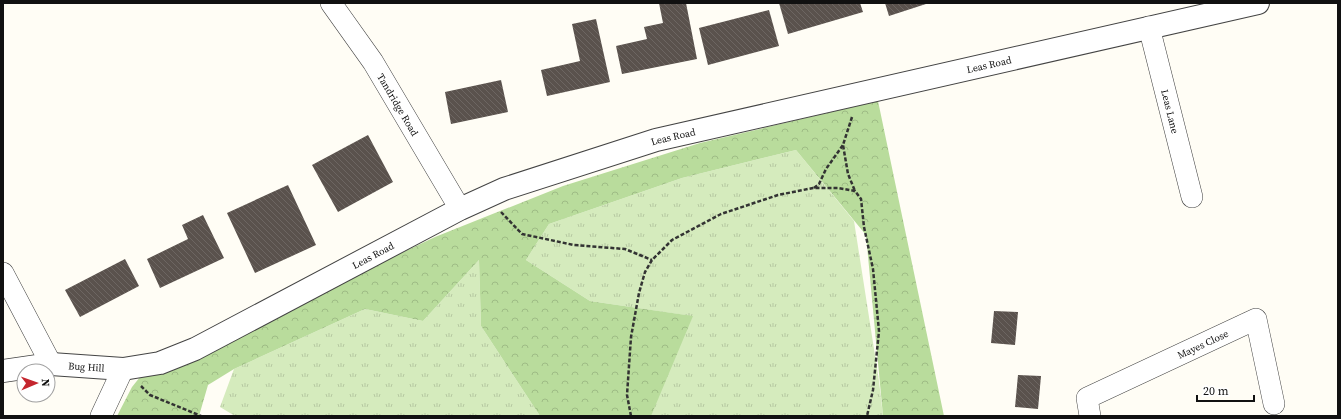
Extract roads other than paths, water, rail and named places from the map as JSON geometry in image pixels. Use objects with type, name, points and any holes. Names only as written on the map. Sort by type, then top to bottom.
[{"type":"street","name":"Tandridge Road","points":[[331,3],[373,62],[460,209]]},
{"type":"street","name":"Leas Road","points":[[123,369],[160,363],[195,349],[460,209],[504,189],[656,140],[1258,3]]},
{"type":"street","name":"Leas Lane","points":[[1149,27],[1192,196]]},
{"type":"street","points":[[3,273],[50,363]]},
{"type":"street","name":"Mayes Close","points":[[1090,416],[1087,398],[1256,319],[1274,404]]},
{"type":"street","name":"Bug Hill","points":[[56,364],[123,369]]},
{"type":"street","name":"Bug Hill","points":[[3,371],[16,369]]},
{"type":"street","points":[[101,416],[123,369]]}]
